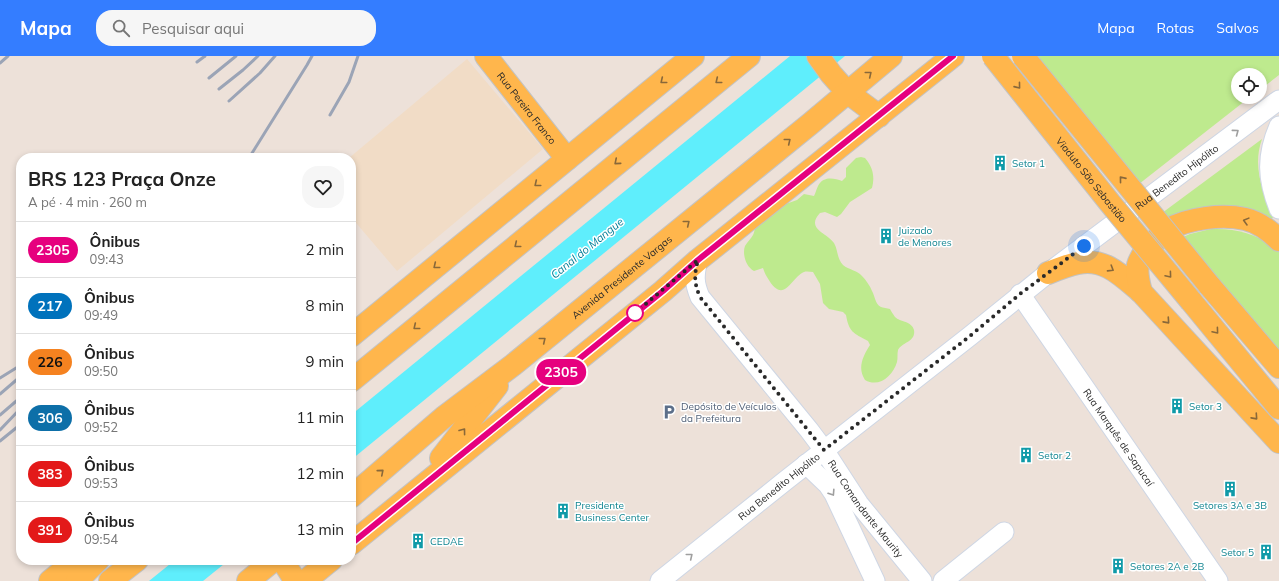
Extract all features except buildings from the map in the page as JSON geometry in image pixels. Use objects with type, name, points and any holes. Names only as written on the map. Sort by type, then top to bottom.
[{"type":"main road","name":"Rua Pereira Franco","points":[[486,56],[567,159]]},
{"type":"main road","points":[[356,332],[693,56]]},
{"type":"main road","points":[[356,377],[749,56]]},
{"type":"main road","points":[[818,56],[847,92],[879,116]]},
{"type":"main road","name":"Avenida Presidente Vargas","points":[[356,493],[444,417],[513,365],[810,124],[891,56]]},
{"type":"main road","points":[[356,540],[663,291],[698,260],[953,56]]},
{"type":"main road","name":"Viaduto São Sebastião","points":[[993,56],[1110,203],[1279,408]]},
{"type":"main road","points":[[1023,56],[1209,285],[1279,367]]},
{"type":"main road","points":[[1141,292],[1137,272],[1142,254],[1150,244],[1167,230],[1180,225],[1196,219],[1216,217],[1246,220],[1270,231],[1279,240]]},
{"type":"main road","points":[[1048,272],[1078,263],[1093,261],[1107,266],[1141,292],[1279,442]]},
{"type":"main road","points":[[402,503],[451,448],[513,365]]},
{"type":"main road","points":[[50,581],[70,565]]},
{"type":"main road","points":[[77,581],[93,565]]},
{"type":"main road","points":[[110,581],[131,565]]},
{"type":"main road","points":[[248,581],[268,565]]},
{"type":"main road","points":[[285,565],[293,577],[293,581]]},
{"type":"main road","points":[[305,581],[325,565]]},
{"type":"street","name":"Rua Benedito Hipólito","points":[[660,581],[806,464],[970,336],[1048,272],[1279,100]]},
{"type":"street","points":[[1279,126],[1273,139],[1268,166],[1272,193],[1279,209]]},
{"type":"street","name":"Rua Comandante Maurity","points":[[698,260],[694,279],[695,286],[700,297],[824,450],[859,504],[922,581]]},
{"type":"street","name":"Rua Marquês de Sapucaí","points":[[1020,294],[1218,581]]},
{"type":"street","name":"Rua Comandante Maurity","points":[[806,464],[828,485],[834,494],[875,581]]},
{"type":"street","points":[[943,581],[1004,532]]},
{"type":"shaded area","points":[[467,59],[543,149],[397,271],[356,223],[355,153]]},
{"type":"green space","points":[[1034,56],[1279,56],[1279,75],[1267,84],[1267,68],[1231,68],[1231,104],[1241,104],[1139,184]]},
{"type":"green space","points":[[1262,139],[1259,149],[1258,169],[1262,189],[1273,218],[1271,219],[1244,209],[1219,206],[1195,209],[1167,219],[1162,213]]},
{"type":"green space","points":[[861,157],[868,161],[872,169],[872,188],[850,202],[837,217],[825,212],[820,213],[816,218],[815,223],[816,227],[834,243],[843,265],[858,272],[865,279],[879,306],[890,309],[897,319],[908,323],[913,327],[913,337],[898,350],[897,362],[892,372],[885,379],[875,383],[865,380],[861,371],[863,358],[870,345],[868,341],[850,329],[846,315],[843,312],[829,309],[823,303],[820,284],[813,272],[804,272],[799,275],[787,288],[778,290],[766,276],[763,268],[754,271],[749,267],[745,260],[744,253],[745,246],[753,235],[755,226],[773,215],[783,205],[797,200],[804,194],[814,196],[820,183],[826,179],[836,179],[842,181],[846,177],[846,168],[856,158]]},
{"type":"green space","points":[[1211,229],[1247,233],[1263,240],[1279,250],[1279,354],[1183,237]]},
{"type":"water","name":"Canal do Mangue","points":[[790,56],[845,56],[356,456],[356,411]]},
{"type":"water","points":[[169,565],[223,565],[203,581],[149,581]]},
{"type":"railway","points":[[0,63],[8,56]]},
{"type":"railway","points":[[197,62],[205,56]]},
{"type":"railway","points":[[209,78],[236,56]]},
{"type":"railway","points":[[219,89],[258,56]]},
{"type":"railway","points":[[229,101],[260,73],[275,56]]},
{"type":"railway","points":[[252,153],[312,56]]},
{"type":"railway","points":[[330,115],[349,82],[358,56]]},
{"type":"railway","points":[[0,378],[16,368]]},
{"type":"railway","points":[[0,394],[16,380]]},
{"type":"railway","points":[[0,415],[16,401]]},
{"type":"railway","points":[[0,430],[16,413]]},
{"type":"railway","points":[[0,441],[16,428]]},
{"type":"bus line","name":"2305","points":[[356,540],[663,291],[698,260],[953,56]]},
{"type":"place","name":"Setor 1","points":[[1000,163]]},
{"type":"place","name":"Juizado de Menores","points":[[886,236]]},
{"type":"place","name":"Setor 3","points":[[1177,406]]},
{"type":"place","name":"Depósito de Veículos da Prefeitura","points":[[669,412]]},
{"type":"place","name":"Setor 2","points":[[1026,455]]},
{"type":"place","name":"Setores 3A e 3B","points":[[1230,489]]},
{"type":"place","name":"Presidente Business Center","points":[[563,511]]},
{"type":"place","name":"CEDAE","points":[[418,541]]},
{"type":"place","name":"Setor 5","points":[[1266,552]]},
{"type":"place","name":"Setores 2A e 2B","points":[[1118,566]]},
{"type":"route","points":[[635,313],[698,260],[694,279],[695,286],[700,297],[799,417],[824,450],[986,324],[1048,272],[1084,246]]}]
